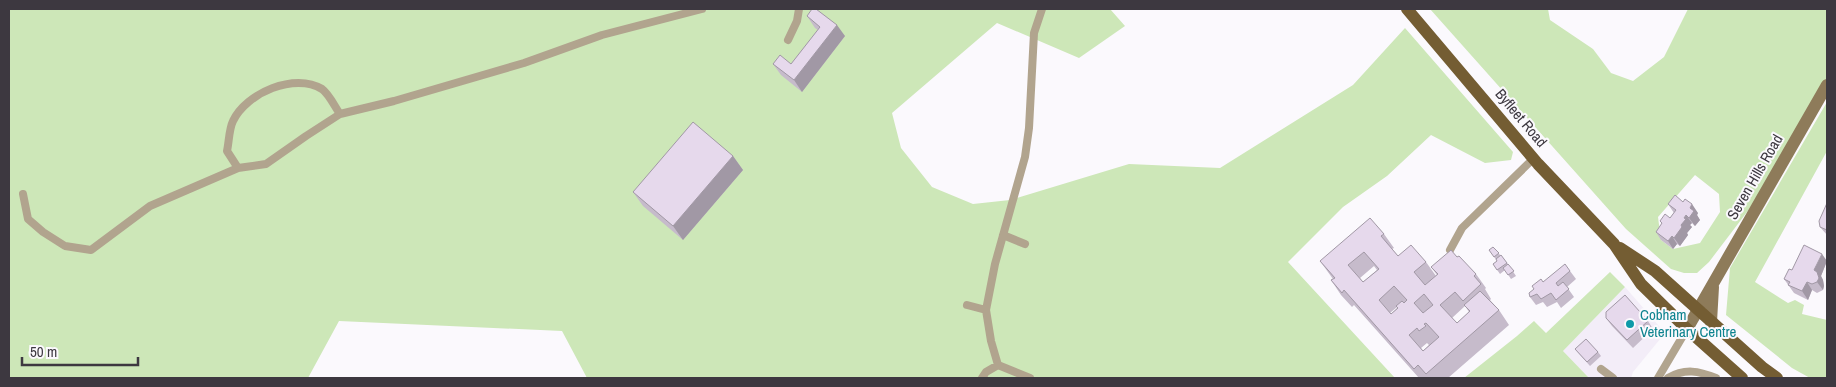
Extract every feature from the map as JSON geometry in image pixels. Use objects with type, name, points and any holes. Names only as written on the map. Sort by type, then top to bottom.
[{"type":"main road","name":"Byfleet Road","points":[[1407,9],[1533,159],[1614,244],[1641,284],[1687,329],[1742,378]]},
{"type":"main road","name":"Seven Hills Road","points":[[1687,329],[1827,85]]},
{"type":"main road","name":"Byfleet Road","points":[[1614,244],[1654,271],[1762,367],[1777,378]]},
{"type":"main road","name":"Seven Hills Road","points":[[1711,322],[1713,285]]},
{"type":"lane","points":[[23,194],[28,219],[43,232],[65,246],[91,250],[150,206],[238,168],[266,164],[340,114],[422,93],[524,63],[602,35],[702,9]]},
{"type":"lane","points":[[788,40],[797,21],[799,9]]},
{"type":"lane","points":[[998,365],[986,310],[1003,235],[1024,157],[1029,128],[1034,33],[1042,9]]},
{"type":"lane","points":[[238,168],[227,151],[233,121],[248,102],[278,85],[303,82],[323,90],[340,114]]},
{"type":"lane","points":[[1450,250],[1462,228],[1533,159]]},
{"type":"lane","points":[[1003,235],[1025,244]]},
{"type":"lane","points":[[967,305],[986,310]]},
{"type":"lane","points":[[1658,378],[1687,329]]},
{"type":"lane","points":[[982,378],[986,372],[998,365]]},
{"type":"lane","points":[[998,365],[1030,378]]},
{"type":"lane","points":[[1601,369],[1613,378]]},
{"type":"lane","points":[[1668,378],[1676,373],[1694,371],[1716,378]]},
{"type":"shaded area","points":[[1625,287],[1665,333],[1633,372],[1631,378],[1589,378],[1563,351]]},
{"type":"green space","points":[[9,9],[1110,9],[1125,26],[1079,58],[997,23],[892,113],[901,148],[932,187],[973,204],[1010,200],[1129,164],[1220,168],[1353,85],[1405,28],[1513,152],[1511,160],[1485,163],[1431,135],[1387,176],[1343,207],[1288,262],[1395,378],[587,378],[562,331],[339,321],[308,378],[9,378]]},
{"type":"green space","points":[[1430,9],[1548,9],[1550,20],[1593,49],[1611,73],[1633,81],[1664,57],[1688,9],[1827,9],[1827,79],[1766,187],[1709,262],[1697,273],[1684,273],[1671,269],[1626,229]],"holes":[[[1695,175],[1719,194],[1720,212],[1700,243],[1673,249],[1661,240],[1658,217]]]},
{"type":"green space","points":[[1827,102],[1827,151],[1755,282],[1788,303],[1795,300],[1804,305],[1802,314],[1827,320],[1827,378],[1810,378],[1792,368],[1726,315],[1730,268]]},
{"type":"green space","points":[[1610,272],[1625,287],[1563,351],[1589,378],[1464,378],[1534,321],[1546,333]]},
{"type":"building","points":[[812,9],[816,9],[837,25],[794,80],[773,64],[780,55],[791,64],[820,27],[807,16]]},
{"type":"building","points":[[693,122],[733,156],[673,226],[633,192]]},
{"type":"building","points":[[1675,195],[1683,202],[1685,199],[1692,204],[1690,208],[1694,211],[1689,218],[1686,215],[1684,218],[1686,219],[1681,225],[1682,227],[1674,238],[1672,236],[1668,241],[1656,232],[1665,214],[1670,218],[1676,210],[1668,204]]},
{"type":"building","points":[[1827,203],[1827,230],[1820,227],[1819,221]]},
{"type":"building","points":[[1370,218],[1384,234],[1381,236],[1398,256],[1411,245],[1426,262],[1414,272],[1425,285],[1438,274],[1431,267],[1451,250],[1476,274],[1474,276],[1481,284],[1463,301],[1455,292],[1440,305],[1457,323],[1470,311],[1464,305],[1480,291],[1499,310],[1426,374],[1418,365],[1414,369],[1344,290],[1342,293],[1331,280],[1335,278],[1320,261]],"holes":[[[1364,252],[1379,269],[1363,282],[1348,265]],[[1394,286],[1407,300],[1404,303],[1402,301],[1396,306],[1398,308],[1391,314],[1379,300]],[[1424,294],[1433,305],[1423,313],[1414,303]],[[1426,323],[1439,337],[1423,351],[1409,335],[1417,328],[1419,331],[1426,326],[1424,324]]]},
{"type":"building","points":[[1804,245],[1822,254],[1814,270],[1819,278],[1817,282],[1812,284],[1807,282],[1802,291],[1788,285],[1790,282],[1784,279],[1789,269],[1792,270]]},
{"type":"building","points":[[1493,247],[1499,253],[1494,257],[1489,250]]},
{"type":"building","points":[[1501,255],[1507,263],[1497,270],[1493,264]]},
{"type":"building","points":[[1508,264],[1514,271],[1508,275],[1503,268]]},
{"type":"building","points":[[1565,264],[1570,271],[1556,283],[1558,286],[1563,282],[1569,289],[1556,300],[1551,293],[1541,299],[1537,294],[1530,297],[1529,293],[1534,289],[1532,286],[1541,279],[1543,282]]},
{"type":"building","name":"Cobham Veterinary Centre","points":[[1625,295],[1648,321],[1627,340],[1606,318],[1606,312]]},
{"type":"building","points":[[1586,339],[1598,352],[1587,362],[1575,349]]},
{"type":"place","name":"Cobham Veterinary Centre","points":[[1630,324]]}]
